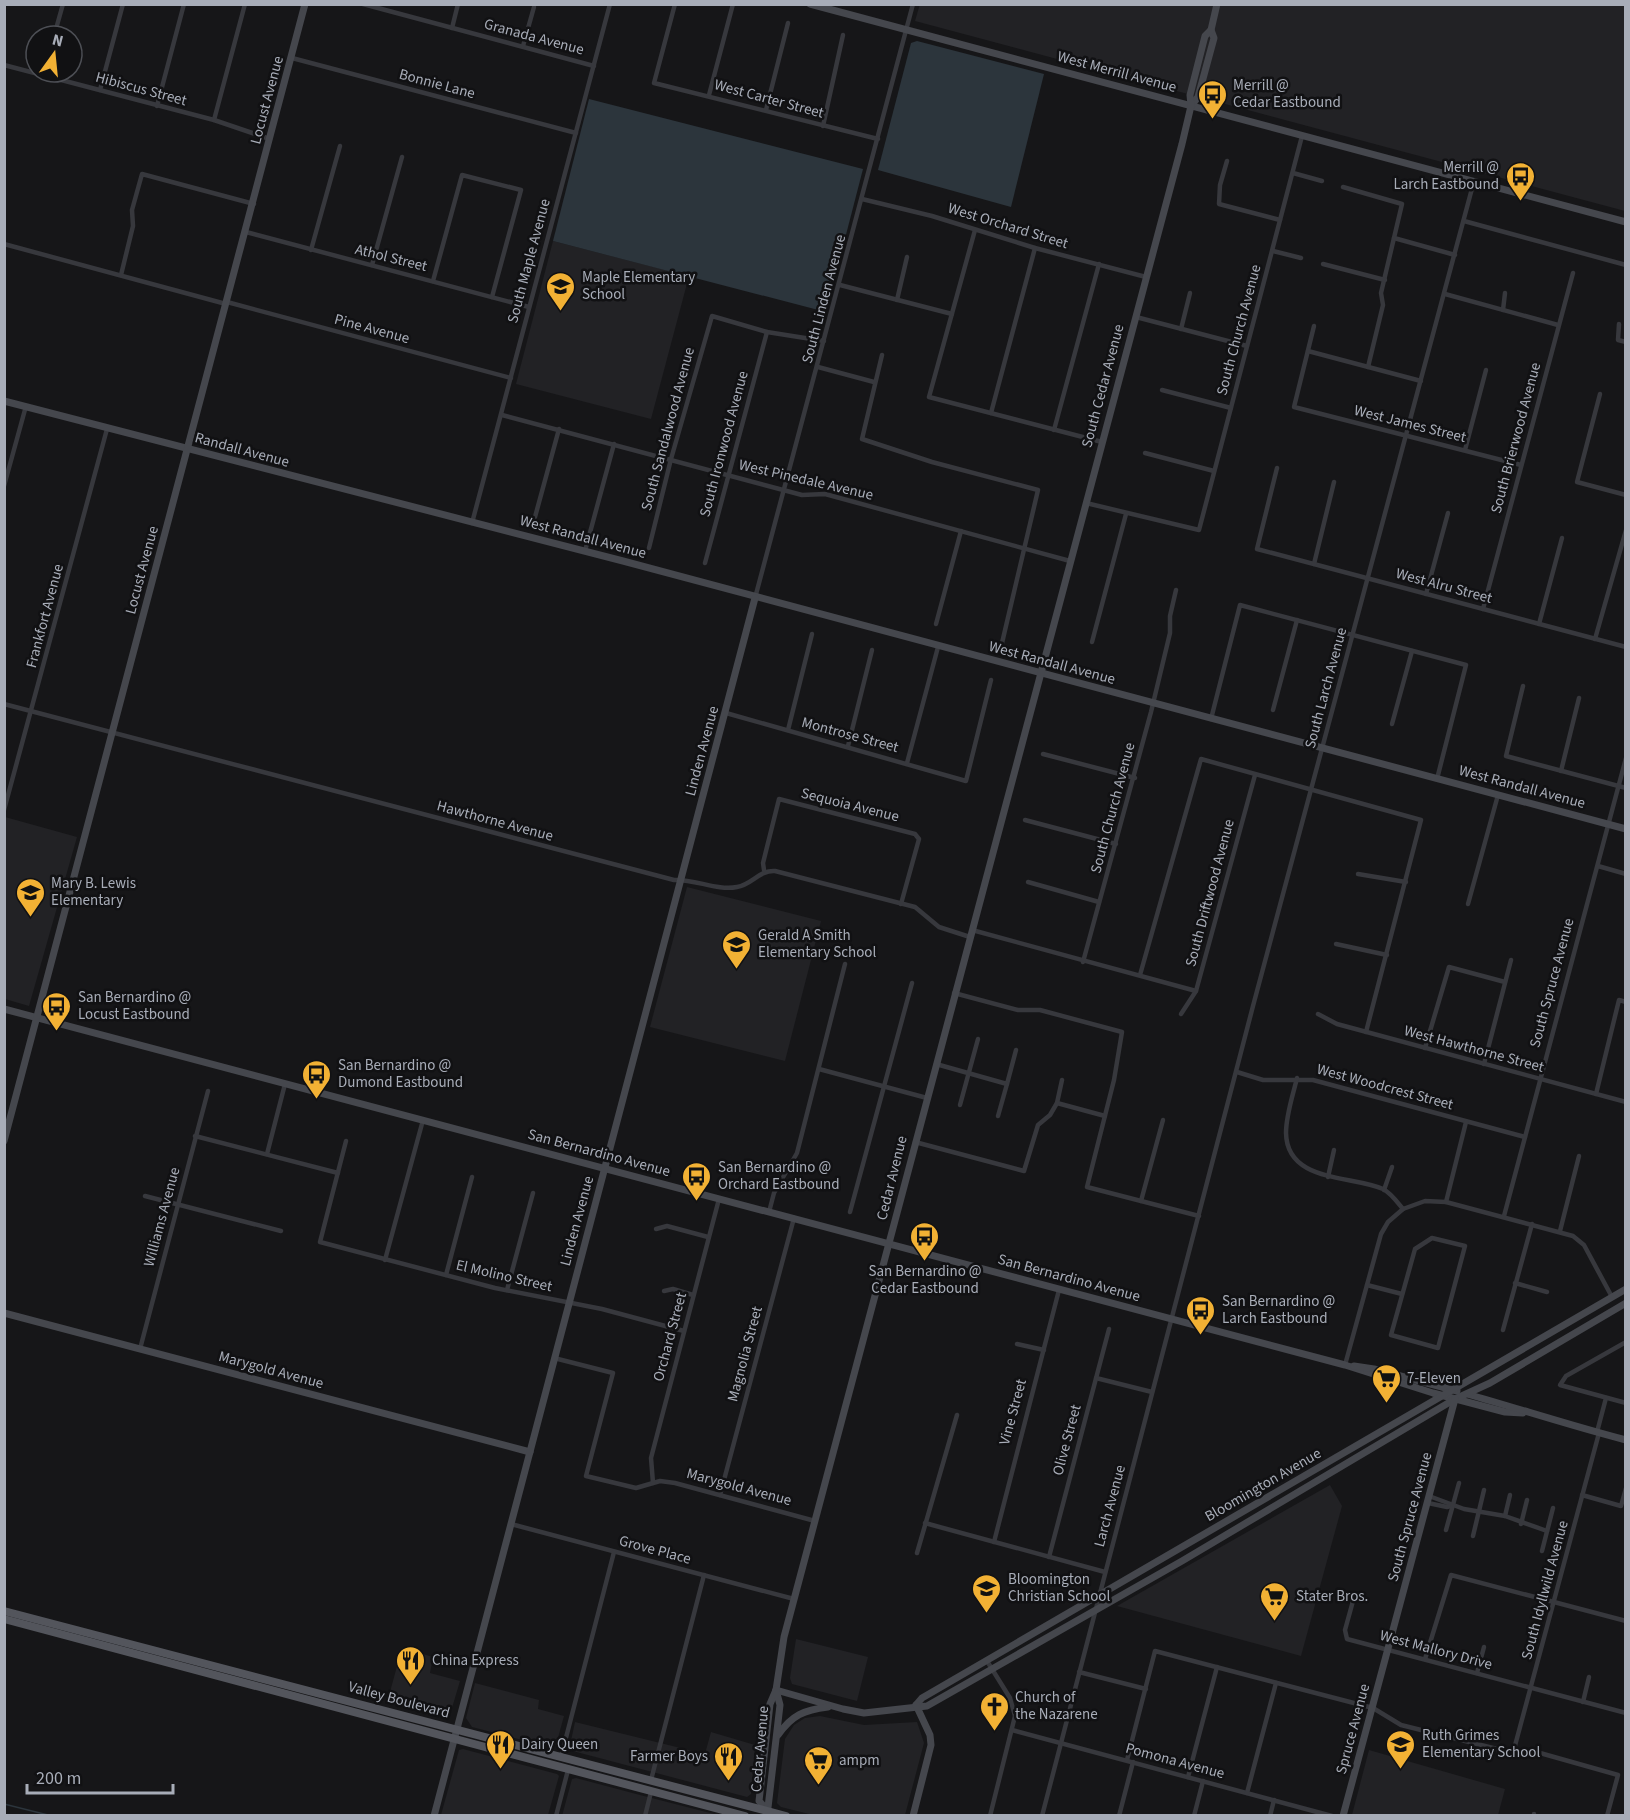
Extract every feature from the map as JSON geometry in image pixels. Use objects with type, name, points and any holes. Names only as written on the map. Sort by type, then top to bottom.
[{"type":"main road","name":"Locust Avenue","points":[[4,1141],[254,204],[305,4]]},
{"type":"main road","name":"West Merrill Avenue","points":[[810,4],[1626,222]]},
{"type":"main road","name":"South Cedar Avenue","points":[[1040,674],[1191,106],[1190,95],[1205,36],[1211,30],[1217,4]]},
{"type":"main road","name":"Randall Avenue","points":[[4,401],[472,523]]},
{"type":"main road","name":"West Randall Avenue","points":[[472,523],[585,551],[1626,829]]},
{"type":"main road","name":"Linden Avenue","points":[[434,1815],[755,598]]},
{"type":"main road","name":"Cedar Avenue","points":[[767,1813],[759,1801],[770,1704],[776,1690],[784,1637],[1040,674]]},
{"type":"main road","name":"San Bernardino Avenue","points":[[4,1009],[1346,1365]]},
{"type":"main road","name":"Bloomington Avenue","points":[[916,1706],[922,1698],[1626,1289]]},
{"type":"main road","name":"Bloomington Avenue","points":[[776,1690],[833,1707],[878,1713],[927,1706],[1227,1534],[1455,1399],[1490,1383],[1626,1303]]},
{"type":"main road","name":"Marygold Avenue","points":[[4,1313],[530,1452]]},
{"type":"main road","points":[[1346,1365],[1420,1390],[1505,1412],[1523,1413]]},
{"type":"main road","points":[[1346,1365],[1374,1369],[1454,1390],[1491,1400],[1523,1413],[1626,1440]]},
{"type":"main road","points":[[1490,1383],[1487,1392],[1491,1400]]},
{"type":"main road","points":[[1420,1390],[1424,1397],[1422,1409]]},
{"type":"main road","name":"South Spruce Avenue","points":[[1388,1650],[1455,1399],[1454,1390]]},
{"type":"main road","points":[[1298,1491],[1323,1472],[1323,1466]]},
{"type":"main road","points":[[1221,1525],[1227,1534]]},
{"type":"main road","name":"Valley Boulevard","points":[[4,1611],[455,1734],[568,1770],[745,1815]]},
{"type":"main road","name":"Valley Boulevard","points":[[4,1619],[455,1734],[561,1757],[767,1813],[786,1815]]},
{"type":"main road","name":"Spruce Avenue","points":[[1343,1815],[1388,1650]]},
{"type":"main road","name":"Cedar Avenue","points":[[767,1813],[780,1705],[776,1690]]},
{"type":"main road","points":[[913,1815],[931,1745],[930,1735],[916,1706]]},
{"type":"main road","points":[[776,1737],[785,1724],[799,1713],[833,1707]]},
{"type":"street","points":[[57,24],[63,4]]},
{"type":"street","points":[[100,90],[123,4]]},
{"type":"street","points":[[157,106],[184,4]]},
{"type":"street","points":[[214,120],[245,4]]},
{"type":"street","name":"Granada Avenue","points":[[363,4],[382,7],[594,66]]},
{"type":"street","points":[[452,28],[458,4]]},
{"type":"street","name":"South Maple Avenue","points":[[472,523],[610,4]]},
{"type":"street","name":"West Carter Street","points":[[675,4],[654,83],[878,139]]},
{"type":"street","points":[[709,95],[733,4]]},
{"type":"street","points":[[840,13],[842,4]]},
{"type":"street","name":"South Linden Avenue","points":[[755,598],[786,489],[913,4]]},
{"type":"street","points":[[523,46],[534,7]]},
{"type":"street","points":[[766,110],[788,23]]},
{"type":"street","points":[[823,126],[843,35]]},
{"type":"street","name":"Bonnie Lane","points":[[292,57],[576,133]]},
{"type":"street","name":"Hibiscus Street","points":[[4,65],[24,70]]},
{"type":"street","name":"Hibiscus Street","points":[[79,84],[214,120],[270,139]]},
{"type":"street","name":"South Church Avenue","points":[[1126,514],[1199,530],[1302,136]]},
{"type":"street","points":[[311,250],[340,146]]},
{"type":"street","points":[[372,265],[402,157]]},
{"type":"street","points":[[1227,161],[1220,185],[1219,204],[1281,220]]},
{"type":"street","points":[[1293,172],[1322,181]]},
{"type":"street","points":[[121,275],[133,226],[132,210],[142,174],[254,204]]},
{"type":"street","points":[[433,281],[462,175],[521,190],[492,297]]},
{"type":"street","name":"South Larch Avenue","points":[[1203,1202],[1474,182]]},
{"type":"street","points":[[1343,187],[1402,204],[1381,293],[1383,305],[1368,366]]},
{"type":"street","name":"West Orchard Street","points":[[862,199],[933,216],[1035,248],[1146,276]]},
{"type":"street","points":[[1464,221],[1626,265]]},
{"type":"street","points":[[975,230],[929,397],[1102,442]]},
{"type":"street","name":"Athol Street","points":[[246,232],[529,307]]},
{"type":"street","points":[[1394,238],[1455,255]]},
{"type":"street","name":"Pine Avenue","points":[[4,244],[511,378]]},
{"type":"street","points":[[991,413],[1035,248]]},
{"type":"street","points":[[1273,251],[1301,258]]},
{"type":"street","points":[[897,300],[907,257]]},
{"type":"street","points":[[1054,430],[1099,264]]},
{"type":"street","points":[[1323,264],[1385,279]]},
{"type":"street","name":"South Brierwood Avenue","points":[[1483,609],[1573,273]]},
{"type":"street","points":[[840,285],[952,314]]},
{"type":"street","points":[[1181,329],[1190,293]]},
{"type":"street","points":[[1503,310],[1505,293]]},
{"type":"street","points":[[1445,294],[1558,325]]},
{"type":"street","name":"South Sandalwood Avenue","points":[[649,548],[671,459],[712,316],[767,332]]},
{"type":"street","points":[[1136,317],[1247,346]]},
{"type":"street","points":[[1619,324],[1618,340],[1626,342]]},
{"type":"street","points":[[1314,326],[1308,351],[1421,381]]},
{"type":"street","points":[[767,332],[824,341]]},
{"type":"street","name":"South Ironwood Avenue","points":[[705,563],[767,332]]},
{"type":"street","name":"West James Street","points":[[1308,351],[1294,407],[1521,465]]},
{"type":"street","points":[[882,355],[862,439],[932,462],[1038,490],[1002,643]]},
{"type":"street","points":[[818,367],[874,382]]},
{"type":"street","points":[[1466,450],[1486,370]]},
{"type":"street","points":[[1162,390],[1231,408]]},
{"type":"street","points":[[1600,394],[1577,482],[1626,495]]},
{"type":"street","points":[[4,486],[26,406]]},
{"type":"street","name":"West Pinedale Avenue","points":[[502,415],[802,495],[825,494],[1070,561]]},
{"type":"street","name":"Frankfort Avenue","points":[[5,810],[107,429]]},
{"type":"street","points":[[536,517],[559,429]]},
{"type":"street","points":[[585,551],[614,444]]},
{"type":"street","points":[[1145,453],[1214,471]]},
{"type":"street","name":"West Alru Street","points":[[1277,468],[1257,549],[1626,647]]},
{"type":"street","points":[[1314,564],[1334,482]]},
{"type":"street","points":[[1086,503],[1126,514],[1092,642]]},
{"type":"street","points":[[1426,594],[1448,513]]},
{"type":"street","points":[[1595,639],[1626,530]]},
{"type":"street","points":[[936,624],[961,531]]},
{"type":"street","points":[[1539,624],[1562,538]]},
{"type":"street","name":"South Church Avenue","points":[[1083,962],[1135,778],[1170,633],[1170,616],[1176,590]]},
{"type":"street","points":[[1211,719],[1240,605],[1297,620],[1466,665],[1437,779]]},
{"type":"street","points":[[1273,710],[1297,620]]},
{"type":"street","points":[[788,730],[812,634]]},
{"type":"street","points":[[907,763],[938,647]]},
{"type":"street","points":[[848,746],[872,650]]},
{"type":"street","points":[[1392,724],[1412,651]]},
{"type":"street","name":"Montrose Street","points":[[726,713],[966,781],[991,680]]},
{"type":"street","points":[[1523,686],[1506,756],[1626,788]]},
{"type":"street","points":[[1561,771],[1579,698]]},
{"type":"street","name":"Hawthorne Avenue","points":[[4,705],[674,880],[729,888],[740,887],[764,870]]},
{"type":"street","points":[[1043,754],[1135,778]]},
{"type":"street","name":"South Spruce Avenue","points":[[1504,1215],[1626,758]]},
{"type":"street","points":[[1140,975],[1201,759],[1421,820],[1388,955],[1366,1032]]},
{"type":"street","name":"South Driftwood Avenue","points":[[1181,1014],[1196,991],[1255,775]]},
{"type":"street","points":[[1468,904],[1498,795]]},
{"type":"street","name":"Sequoia Avenue","points":[[764,870],[763,863],[779,799],[915,834],[919,839],[901,904]]},
{"type":"street","points":[[1025,820],[1116,844]]},
{"type":"street","points":[[1598,866],[1626,873]]},
{"type":"street","points":[[764,870],[920,909],[939,927],[948,932],[971,933],[1196,991]]},
{"type":"street","points":[[1358,874],[1406,882]]},
{"type":"street","points":[[1028,882],[1099,902]]},
{"type":"street","points":[[1336,944],[1388,955]]},
{"type":"street","points":[[1484,1064],[1510,960]]},
{"type":"street","points":[[769,1212],[774,1193],[796,1153],[846,964]]},
{"type":"street","points":[[1425,1048],[1449,967],[1505,982]]},
{"type":"street","points":[[850,1212],[912,983]]},
{"type":"street","points":[[954,993],[1018,1010],[1040,1010],[1122,1032],[1105,1116],[1087,1187],[1199,1216]]},
{"type":"street","points":[[1596,1094],[1619,1000],[1626,1002]]},
{"type":"street","name":"West Hawthorne Street","points":[[1318,1014],[1337,1024],[1626,1102]]},
{"type":"street","points":[[960,1105],[978,1039]]},
{"type":"street","points":[[998,1116],[1016,1050]]},
{"type":"street","points":[[936,1064],[1007,1084]]},
{"type":"street","points":[[819,1069],[927,1098]]},
{"type":"street","name":"West Woodcrest Street","points":[[1237,1072],[1263,1080],[1297,1078],[1313,1080],[1525,1137]]},
{"type":"street","points":[[1297,1078],[1286,1132],[1288,1147],[1309,1170],[1328,1177],[1384,1190],[1404,1209]]},
{"type":"street","points":[[915,1142],[1024,1171],[1038,1125],[1050,1114],[1057,1103],[1062,1080]]},
{"type":"street","points":[[267,1155],[285,1084]]},
{"type":"street","name":"Williams Avenue","points":[[140,1349],[208,1091]]},
{"type":"street","points":[[1057,1103],[1105,1116]]},
{"type":"street","points":[[385,1260],[423,1120]]},
{"type":"street","points":[[1140,1202],[1163,1120]]},
{"type":"street","points":[[1446,1202],[1466,1122]]},
{"type":"street","points":[[195,1136],[338,1173],[346,1141]]},
{"type":"street","points":[[1328,1177],[1334,1150]]},
{"type":"street","points":[[1560,1231],[1580,1156]]},
{"type":"street","points":[[1384,1190],[1392,1167]]},
{"type":"street","name":"El Molino Street","points":[[338,1173],[320,1242],[507,1290],[684,1331]]},
{"type":"street","points":[[446,1275],[472,1177]]},
{"type":"street","points":[[507,1290],[533,1193]]},
{"type":"street","points":[[145,1196],[281,1231]]},
{"type":"street","name":"Orchard Street","points":[[653,1483],[651,1458],[719,1198]]},
{"type":"street","points":[[1346,1365],[1382,1232],[1404,1209],[1425,1201],[1446,1202],[1504,1215],[1573,1236],[1584,1245],[1612,1297]]},
{"type":"street","name":"Larch Avenue","points":[[1042,1815],[1203,1202]]},
{"type":"street","name":"Magnolia Street","points":[[720,1496],[794,1218]]},
{"type":"street","points":[[1503,1330],[1532,1224]]},
{"type":"street","points":[[656,1229],[667,1226],[708,1237]]},
{"type":"street","points":[[1432,1238],[1465,1246],[1438,1348],[1391,1335],[1402,1294],[1418,1245],[1432,1238]]},
{"type":"street","points":[[1515,1283],[1547,1292]]},
{"type":"street","points":[[1367,1285],[1402,1294]]},
{"type":"street","points":[[664,1291],[673,1289],[693,1295]]},
{"type":"street","name":"Vine Street","points":[[993,1542],[1059,1290]]},
{"type":"street","name":"Olive Street","points":[[1049,1557],[1109,1329]]},
{"type":"street","points":[[1626,1342],[1566,1376],[1560,1385],[1626,1403]]},
{"type":"street","points":[[1017,1344],[1044,1350]]},
{"type":"street","name":"Marygold Avenue","points":[[554,1358],[613,1374],[586,1476],[628,1487],[642,1487],[653,1483],[675,1483],[815,1521]]},
{"type":"street","points":[[1096,1378],[1152,1392]]},
{"type":"street","name":"South Idyllwild Avenue","points":[[1513,1753],[1606,1398]]},
{"type":"street","points":[[917,1553],[957,1415]]},
{"type":"street","points":[[1446,1530],[1459,1483]]},
{"type":"street","points":[[1582,1495],[1621,1506],[1626,1488]]},
{"type":"street","points":[[1473,1536],[1484,1490]]},
{"type":"street","points":[[1505,1516],[1510,1496]]},
{"type":"street","points":[[1429,1499],[1448,1501],[1453,1505],[1478,1512],[1505,1516],[1521,1524],[1547,1531]]},
{"type":"street","points":[[1521,1524],[1527,1500]]},
{"type":"street","points":[[1542,1551],[1553,1508]]},
{"type":"street","points":[[925,1523],[1105,1572]]},
{"type":"street","name":"Grove Place","points":[[511,1524],[794,1599]]},
{"type":"street","points":[[561,1757],[614,1552]]},
{"type":"street","points":[[651,1780],[704,1575]]},
{"type":"street","points":[[1425,1659],[1451,1575],[1626,1621]]},
{"type":"street","name":"West Mallory Drive","points":[[1353,1601],[1345,1630],[1347,1639],[1626,1713]]},
{"type":"street","points":[[1477,1673],[1484,1647]]},
{"type":"street","points":[[1119,1815],[1155,1651],[1373,1708],[1401,1725],[1513,1753],[1540,1753],[1618,1775],[1607,1815]]},
{"type":"street","points":[[987,1660],[1012,1704],[1015,1716],[990,1815]]},
{"type":"street","points":[[1188,1777],[1217,1667]]},
{"type":"street","points":[[1079,1672],[1146,1689]]},
{"type":"street","points":[[1583,1702],[1589,1677]]},
{"type":"street","points":[[1247,1793],[1276,1683]]},
{"type":"street","name":"Pomona Avenue","points":[[1012,1730],[1332,1815]]},
{"type":"street","points":[[556,1815],[568,1770]]},
{"type":"street","points":[[1194,1815],[1203,1781]]},
{"type":"street","points":[[645,1815],[651,1792]]},
{"type":"street","points":[[1270,1815],[1274,1800]]},
{"type":"shaded area","points":[[920,4],[1625,5],[1625,211],[915,21]]},
{"type":"shaded area","points":[[917,41],[1044,74],[1011,207],[878,170],[911,43]]},
{"type":"shaded area","points":[[589,99],[863,169],[826,312],[553,241]]},
{"type":"shaded area","points":[[553,241],[689,276],[651,419],[516,384]]},
{"type":"shaded area","name":"Mary B. Lewis Elementary","points":[[5,817],[77,837],[29,1006],[5,999]]},
{"type":"shaded area","name":"Gerald A Smith Elementary School","points":[[687,887],[821,921],[785,1061],[650,1027]]},
{"type":"shaded area","points":[[1330,1485],[1342,1506],[1301,1656],[1117,1606]]},
{"type":"shaded area","points":[[796,1639],[868,1657],[857,1701],[792,1684],[790,1678]]},
{"type":"shaded area","points":[[402,1648],[433,1657],[430,1673],[460,1681],[449,1718],[387,1703]]},
{"type":"shaded area","points":[[475,1683],[539,1700],[538,1709],[564,1716],[556,1745],[526,1741],[472,1727],[466,1718]]},
{"type":"shaded area","points":[[820,1716],[864,1725],[917,1722],[924,1743],[905,1815],[813,1815],[781,1807],[777,1803],[785,1739],[794,1725],[805,1718]]},
{"type":"shaded area","points":[[575,1722],[705,1754],[711,1732],[755,1745],[751,1794],[747,1797],[569,1750]]},
{"type":"shaded area","points":[[463,1749],[557,1774],[559,1776],[548,1815],[441,1815],[459,1750]]},
{"type":"shaded area","name":"Ruth Grimes Elementary School","points":[[1369,1750],[1505,1789],[1498,1815],[1352,1815]]},
{"type":"shaded area","points":[[576,1778],[718,1815],[562,1816],[572,1779]]},
{"type":"waterway","points":[[4,1804],[52,1816]]},
{"type":"place","name":"Merrill @ Cedar Eastbound","points":[[1212,120]]},
{"type":"place","name":"Merrill @ Larch Eastbound","points":[[1520,202]]},
{"type":"place","name":"Maple Elementary School","points":[[561,312]]},
{"type":"place","name":"Mary B. Lewis Elementary","points":[[30,918]]},
{"type":"place","name":"Gerald A Smith Elementary School","points":[[737,970]]},
{"type":"place","name":"San Bernardino @ Locust Eastbound","points":[[57,1032]]},
{"type":"place","name":"San Bernardino @ Dumond Eastbound","points":[[317,1100]]},
{"type":"place","name":"San Bernardino @ Orchard Eastbound","points":[[697,1202]]},
{"type":"place","name":"San Bernardino @ Cedar Eastbound","points":[[925,1262]]},
{"type":"place","name":"San Bernardino @ Larch Eastbound","points":[[1201,1336]]},
{"type":"place","name":"7-Eleven","points":[[1386,1404]]},
{"type":"place","name":"Bloomington Christian School","points":[[987,1614]]},
{"type":"place","name":"Stater Bros.","points":[[1275,1622]]},
{"type":"place","name":"China Express","points":[[411,1686]]},
{"type":"place","name":"Church of the Nazarene","points":[[994,1732]]},
{"type":"place","name":"Dairy Queen","points":[[500,1770]]},
{"type":"place","name":"Ruth Grimes Elementary School","points":[[1401,1770]]},
{"type":"place","name":"Farmer Boys","points":[[729,1782]]},
{"type":"place","name":"ampm","points":[[818,1786]]}]
